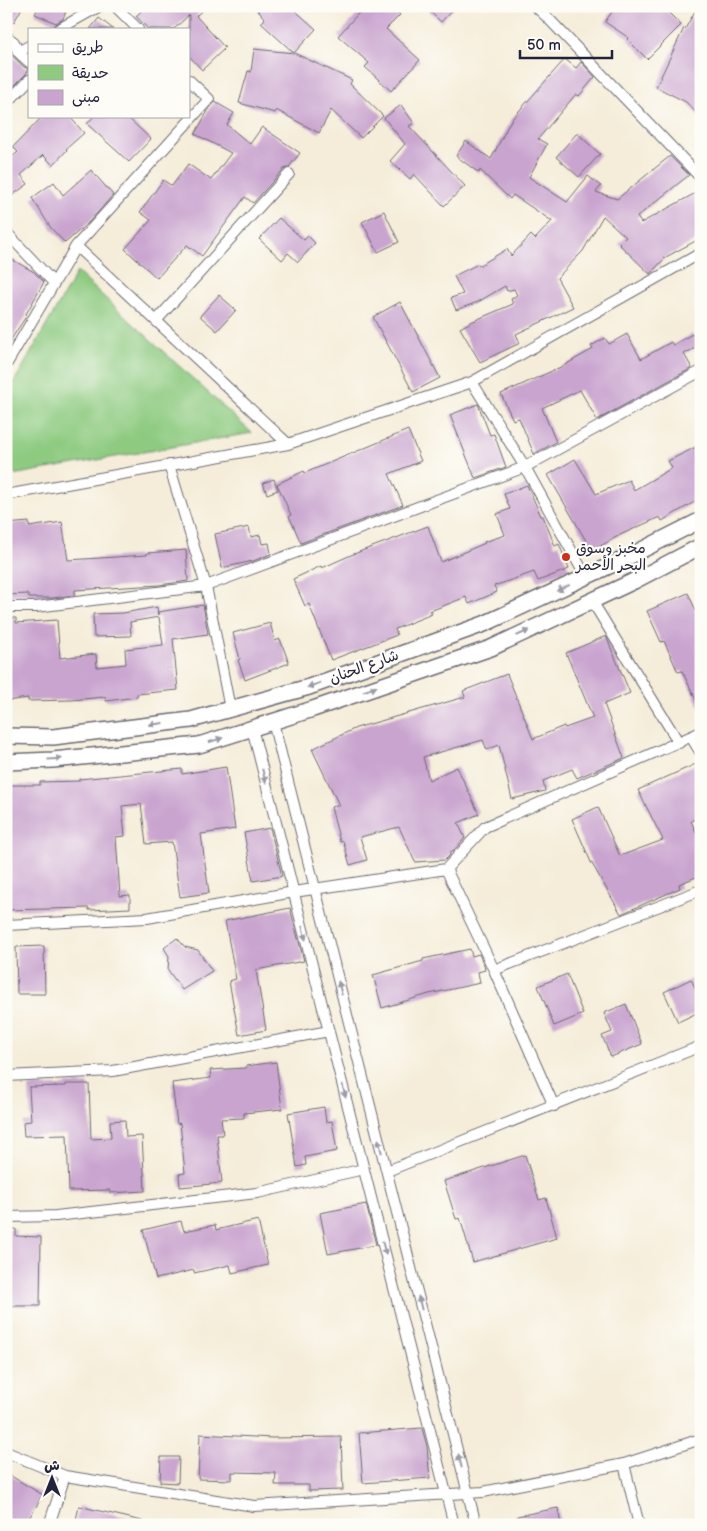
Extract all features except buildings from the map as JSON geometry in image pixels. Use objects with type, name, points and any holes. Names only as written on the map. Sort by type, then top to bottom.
[{"type":"main road","name":"شارع الحنان","points":[[6,736],[53,737],[191,720],[309,687],[484,624],[622,560],[701,520]]},
{"type":"main road","name":"شارع الحنان","points":[[6,762],[54,760],[199,745],[273,722],[491,648],[634,582],[701,546]]},
{"type":"street","points":[[61,28],[100,6]]},
{"type":"street","points":[[115,6],[137,28]]},
{"type":"street","points":[[535,6],[701,178]]},
{"type":"street","points":[[6,36],[14,42],[18,52],[28,61]]},
{"type":"street","points":[[18,52],[28,47]]},
{"type":"street","points":[[6,104],[28,81]]},
{"type":"street","points":[[6,365],[76,246],[209,100],[190,81]]},
{"type":"street","points":[[156,321],[289,174]]},
{"type":"street","points":[[6,232],[54,283]]},
{"type":"street","points":[[76,246],[288,444]]},
{"type":"street","points":[[6,495],[288,444],[472,382],[701,253]]},
{"type":"street","points":[[6,607],[36,607],[206,586],[525,467],[701,371]]},
{"type":"street","points":[[472,382],[525,467],[586,577]]},
{"type":"street","points":[[169,465],[206,586],[230,709]]},
{"type":"street","points":[[592,601],[679,743]]},
{"type":"street","points":[[273,722],[476,1525]]},
{"type":"street","points":[[252,728],[454,1525]]},
{"type":"street","points":[[6,925],[147,918],[294,892],[446,869],[485,827],[701,732]]},
{"type":"street","points":[[691,737],[701,753]]},
{"type":"street","points":[[446,869],[494,970],[554,1106]]},
{"type":"street","points":[[494,970],[701,890]]},
{"type":"street","points":[[6,1076],[113,1071],[329,1031]]},
{"type":"street","points":[[387,1171],[701,1046]]},
{"type":"street","points":[[6,1217],[56,1216],[257,1193],[364,1169]]},
{"type":"street","points":[[6,1452],[65,1476],[254,1506],[469,1494],[624,1464],[701,1439]]},
{"type":"street","points":[[624,1464],[639,1525]]},
{"type":"street","points":[[49,1525],[65,1476]]},
{"type":"green space","points":[[77,272],[252,433],[6,476],[6,396]]},
{"type":"place","name":"مخبز وسوق البحر الأحمر","points":[[566,557]]}]
